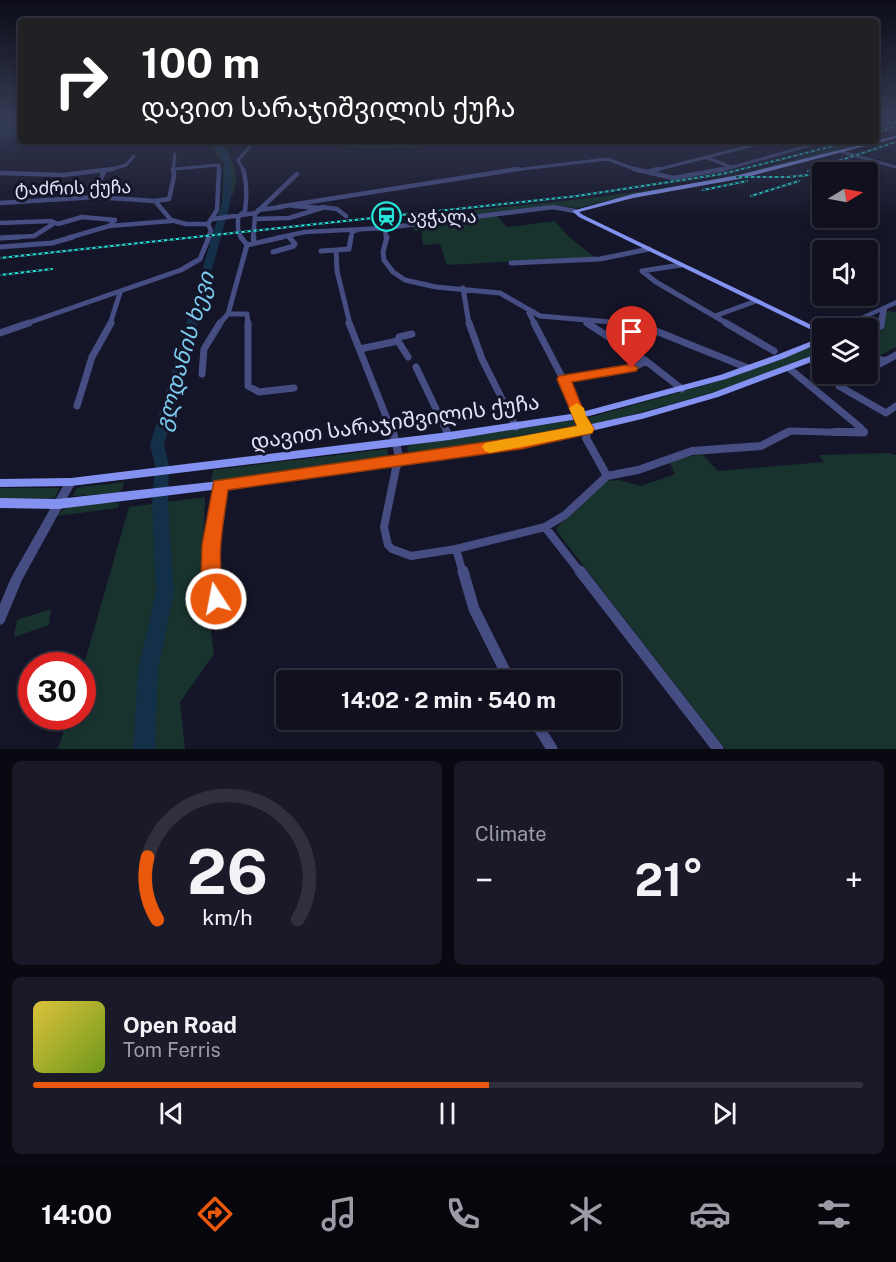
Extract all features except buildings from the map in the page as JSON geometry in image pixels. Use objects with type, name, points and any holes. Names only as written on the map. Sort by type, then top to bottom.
[{"type":"main road","points":[[575,211],[633,196],[739,177],[842,152]]},
{"type":"main road","points":[[575,211],[581,216],[812,328]]},
{"type":"main road","name":"დავით სარაჯიშვილის ქუჩა","points":[[71,482],[397,443],[578,416],[682,389],[748,368],[812,343]]},
{"type":"main road","name":"დავით სარაჯიშვილის ქუჩა","points":[[58,504],[214,486],[521,443],[587,429],[715,395],[812,359]]},
{"type":"main road","points":[[0,483],[71,482]]},
{"type":"main road","points":[[0,503],[58,504]]},
{"type":"street","points":[[236,217],[245,211],[247,193],[244,166],[238,160],[245,152]]},
{"type":"street","points":[[644,172],[726,152]]},
{"type":"street","points":[[0,247],[52,243],[109,226],[172,221],[208,225],[215,219],[256,214],[278,207],[486,173],[607,159],[644,172],[672,178],[784,152]]},
{"type":"street","points":[[842,152],[896,166]]},
{"type":"street","points":[[155,201],[169,199],[175,154]]},
{"type":"street","points":[[0,173],[44,176],[105,170],[123,167],[134,156]]},
{"type":"street","points":[[705,157],[731,166]]},
{"type":"street","points":[[174,169],[219,165],[219,200],[215,219]]},
{"type":"street","points":[[95,197],[97,193],[95,191],[105,170]]},
{"type":"street","points":[[202,374],[204,349],[222,319],[228,314],[250,244],[256,214],[297,174]]},
{"type":"street","name":"ტაძრის ქუჩა","points":[[0,203],[95,197],[155,201],[160,204],[172,221]]},
{"type":"street","points":[[278,207],[322,207],[337,209],[346,216]]},
{"type":"street","points":[[256,214],[273,221],[291,216],[304,216],[322,207]]},
{"type":"street","points":[[250,244],[305,232],[386,228],[553,207],[575,211]]},
{"type":"street","points":[[0,238],[34,236],[53,224],[82,217],[115,220],[109,226]]},
{"type":"street","points":[[236,217],[239,235],[250,244]]},
{"type":"street","points":[[0,223],[51,221],[53,224]]},
{"type":"street","points":[[0,333],[192,266],[204,252],[211,231],[208,225]]},
{"type":"street","points":[[386,228],[388,235],[383,252],[384,260],[401,279],[416,284],[504,293],[529,313],[564,379],[578,416],[587,429],[586,438],[607,476]]},
{"type":"street","points":[[321,251],[349,249],[352,232],[360,229]]},
{"type":"street","points":[[273,252],[294,246],[288,236]]},
{"type":"street","points":[[511,263],[600,259],[649,249]]},
{"type":"street","points":[[336,250],[335,264],[347,313],[397,443],[400,460],[396,468],[384,526],[388,545],[398,553],[411,556],[456,549],[545,527],[564,515],[607,476],[617,476],[638,470],[692,451],[761,446],[790,431],[864,433],[861,428],[790,369]]},
{"type":"street","points":[[681,265],[642,271],[656,282],[774,351]]},
{"type":"street","points":[[463,288],[467,316],[491,376],[516,427]]},
{"type":"street","points":[[77,406],[92,357],[110,325],[120,293]]},
{"type":"street","points":[[715,316],[756,301]]},
{"type":"street","points":[[864,318],[896,302]]},
{"type":"street","points":[[886,308],[896,310]]},
{"type":"street","points":[[878,328],[881,326],[886,308]]},
{"type":"street","points":[[529,313],[585,322],[621,322],[641,325],[748,368]]},
{"type":"street","points":[[228,314],[247,314],[250,333],[245,369],[248,386],[259,392],[294,388]]},
{"type":"street","points":[[585,322],[646,361],[682,389]]},
{"type":"street","points":[[360,349],[398,341],[399,337],[412,334]]},
{"type":"street","points":[[398,341],[408,357]]},
{"type":"street","points":[[878,365],[896,355]]},
{"type":"street","points":[[878,359],[885,361]]},
{"type":"street","points":[[564,379],[632,368],[646,361]]},
{"type":"street","points":[[416,367],[449,436]]},
{"type":"street","points":[[843,384],[839,386],[886,413],[896,406]]},
{"type":"street","points":[[1,613],[71,482]]},
{"type":"street","points":[[214,486],[210,582],[222,616]]},
{"type":"street","points":[[545,527],[718,749]]},
{"type":"street","points":[[456,549],[474,609],[504,670]]},
{"type":"street","points":[[540,730],[552,749]]},
{"type":"green space","points":[[215,152],[228,152],[235,173],[233,194],[222,200],[224,163]]},
{"type":"green space","points":[[821,152],[832,152],[739,176],[626,196],[577,208],[555,205],[477,214],[474,210],[677,186]]},
{"type":"green space","points":[[496,215],[507,227],[555,221],[568,236],[594,257],[447,265],[440,244],[423,245],[421,231],[415,231],[412,225]]},
{"type":"green space","points":[[896,312],[896,347],[878,356],[878,332],[882,330],[886,313]]},
{"type":"green space","points":[[812,347],[812,355],[738,384],[681,402],[593,425],[587,418],[720,381]]},
{"type":"green space","points":[[572,420],[579,427],[577,429],[410,455],[407,448],[409,445]]},
{"type":"green space","points":[[387,449],[386,458],[211,481],[213,470]]},
{"type":"green space","points":[[889,453],[896,455],[896,749],[725,749],[556,528],[607,481],[618,480],[641,486],[675,474],[669,461],[702,454],[718,471],[824,462],[819,455]]},
{"type":"green space","points":[[125,482],[120,493],[73,496],[76,489],[81,487]]},
{"type":"green space","points":[[0,488],[59,488],[55,498],[0,499]]},
{"type":"green space","points":[[205,497],[202,570],[214,654],[180,702],[185,749],[58,749],[64,730],[96,730],[96,652],[88,652],[129,507]]},
{"type":"green space","points":[[119,503],[118,508],[56,516],[69,506]]},
{"type":"green space","points":[[51,609],[49,625],[14,637],[17,620]]},
{"type":"waterway","name":"გლდანის ხევი","points":[[144,749],[148,670],[165,592],[160,504],[162,465],[157,445],[227,200],[228,165],[222,152]]},
{"type":"railway","points":[[0,258],[577,196],[722,174],[810,152]]},
{"type":"railway","points":[[808,171],[866,152]]},
{"type":"railway","points":[[736,177],[812,175]]},
{"type":"railway","points":[[703,190],[747,181]]},
{"type":"railway","points":[[751,196],[799,181]]},
{"type":"railway","points":[[0,275],[52,269]]},
{"type":"slow traffic","points":[[490,447],[587,429],[578,416],[577,408]]},
{"type":"place","name":"ავჭალა","points":[[386,217]]},
{"type":"route","points":[[216,599],[210,582],[211,545],[220,485],[521,443],[587,429],[578,416],[577,408],[564,379],[632,368]]}]
